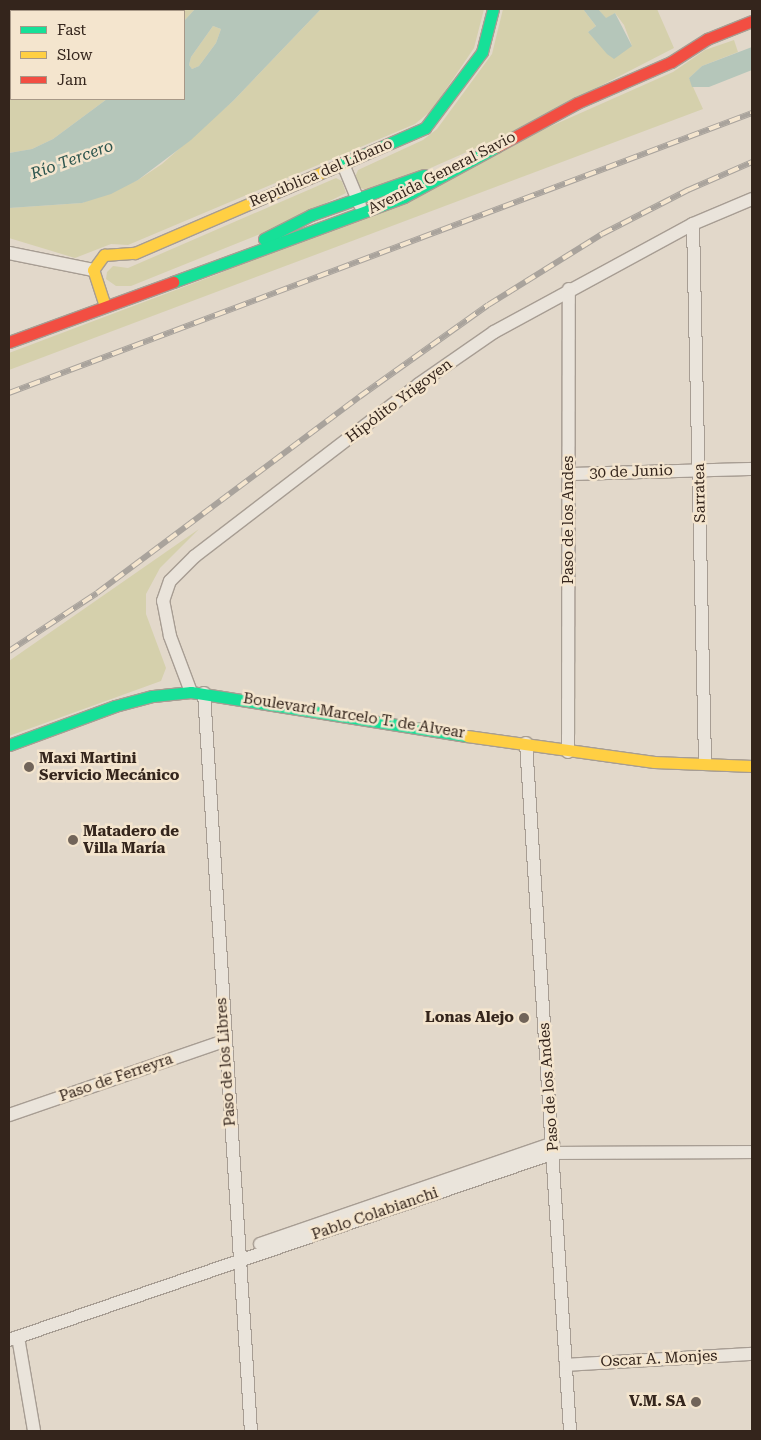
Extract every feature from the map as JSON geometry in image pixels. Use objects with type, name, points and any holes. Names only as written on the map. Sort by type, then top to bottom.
[{"type":"main road","name":"República del Líbano","points":[[93,270],[104,255],[135,253],[418,132],[430,124],[482,52],[494,9]]},
{"type":"main road","name":"Avenida General Savio","points":[[9,342],[216,264],[364,214],[404,197],[577,103],[671,62],[707,39],[752,21]]},
{"type":"main road","points":[[216,264],[296,222],[500,144]]},
{"type":"main road","points":[[93,270],[106,306]]},
{"type":"main road","name":"Boulevard Marcelo T. de Alvear","points":[[9,745],[115,706],[153,696],[197,692],[526,743],[568,752],[654,762],[752,766]]},
{"type":"main road","name":"Boulevard Marcelo T. de Alvear","points":[[705,763],[752,752]]},
{"type":"street","points":[[343,164],[364,214]]},
{"type":"street","name":"Hipólito Yrigoyen","points":[[197,692],[164,610],[165,592],[179,570],[419,384],[494,332],[569,288],[693,224],[752,199]]},
{"type":"street","name":"Sarratea","points":[[693,224],[700,470],[705,763]]},
{"type":"street","points":[[9,253],[93,270]]},
{"type":"street","name":"Paso de los Andes","points":[[568,752],[569,288]]},
{"type":"street","name":"30 de Junio","points":[[569,474],[752,469]]},
{"type":"street","name":"Paso de los Libres","points":[[197,692],[242,1260],[251,1431]]},
{"type":"street","name":"Paso de los Andes","points":[[526,743],[570,1431]]},
{"type":"street","name":"Paso de Ferreyra","points":[[9,1115],[224,1041]]},
{"type":"street","points":[[260,1244],[553,1148]]},
{"type":"street","name":"Pablo Colabianchi","points":[[13,1339],[242,1260],[553,1148],[752,1152]]},
{"type":"street","points":[[13,1339],[34,1431]]},
{"type":"street","name":"Oscar A. Monjes","points":[[566,1365],[752,1354]]},
{"type":"shaded area","points":[[74,9],[195,9],[185,20],[185,10]]},
{"type":"shaded area","points":[[321,9],[484,9],[474,48],[432,110],[415,124],[128,245],[111,244],[75,258],[9,238],[9,208],[82,203],[138,180],[162,164],[234,100]]},
{"type":"shaded area","points":[[503,9],[583,9],[596,26],[588,32],[632,46],[624,25],[615,13],[606,19],[598,9],[657,9],[674,48],[501,137],[426,170],[369,190],[359,188],[355,177],[358,170],[423,140],[437,129],[492,54]]},
{"type":"shaded area","points":[[213,26],[221,29],[216,43],[199,66],[192,69],[189,65],[191,57]]},
{"type":"shaded area","points":[[734,40],[738,52],[702,66],[689,78],[703,109],[9,370],[9,353],[218,274],[673,72],[705,50]]},
{"type":"shaded area","points":[[9,51],[10,100],[106,100],[53,139],[32,149],[9,153]]},
{"type":"shaded area","points":[[336,178],[342,181],[346,193],[275,228],[131,286],[116,286],[106,279],[107,272],[113,266],[128,268]]},
{"type":"shaded area","points":[[199,529],[160,568],[146,594],[146,614],[166,668],[161,681],[9,736],[9,661]]},
{"type":"water","name":"Río Tercero","points":[[195,9],[321,9],[234,100],[191,140],[138,180],[111,194],[82,203],[9,208],[9,153],[32,149],[53,139],[106,100],[185,100],[185,20]],"holes":[[[213,26],[221,29],[216,43],[199,66],[192,69],[189,65],[191,57]]]},
{"type":"water","points":[[583,9],[598,9],[606,18],[615,13],[632,46],[614,59],[607,54],[588,32],[596,26]]},
{"type":"water","points":[[752,47],[752,70],[709,87],[692,87],[689,78],[702,66]]},
{"type":"railway","points":[[9,393],[752,113]]},
{"type":"railway","points":[[9,651],[97,593],[359,397],[488,305],[602,234],[688,190],[752,162]]},
{"type":"traffic: fast","points":[[328,170],[425,128],[482,52],[493,9]]},
{"type":"traffic: fast","points":[[173,282],[404,197],[496,147]]},
{"type":"traffic: fast","points":[[264,239],[311,215],[424,175]]},
{"type":"traffic: fast","points":[[9,745],[115,706],[153,696],[191,692],[467,736]]},
{"type":"traffic: slow","points":[[105,306],[93,270],[104,255],[135,253],[328,170]]},
{"type":"traffic: slow","points":[[467,736],[654,762],[752,766]]},
{"type":"traffic: jam","points":[[496,147],[577,103],[671,62],[707,39],[752,21]]},
{"type":"traffic: jam","points":[[9,342],[173,282]]},
{"type":"place","name":"Maxi Martini Servicio Mecánico","points":[[29,767]]},
{"type":"place","name":"Matadero de Villa María","points":[[73,840]]},
{"type":"place","name":"Lonas Alejo","points":[[524,1018]]},
{"type":"place","name":"V.M. SA","points":[[696,1402]]}]
